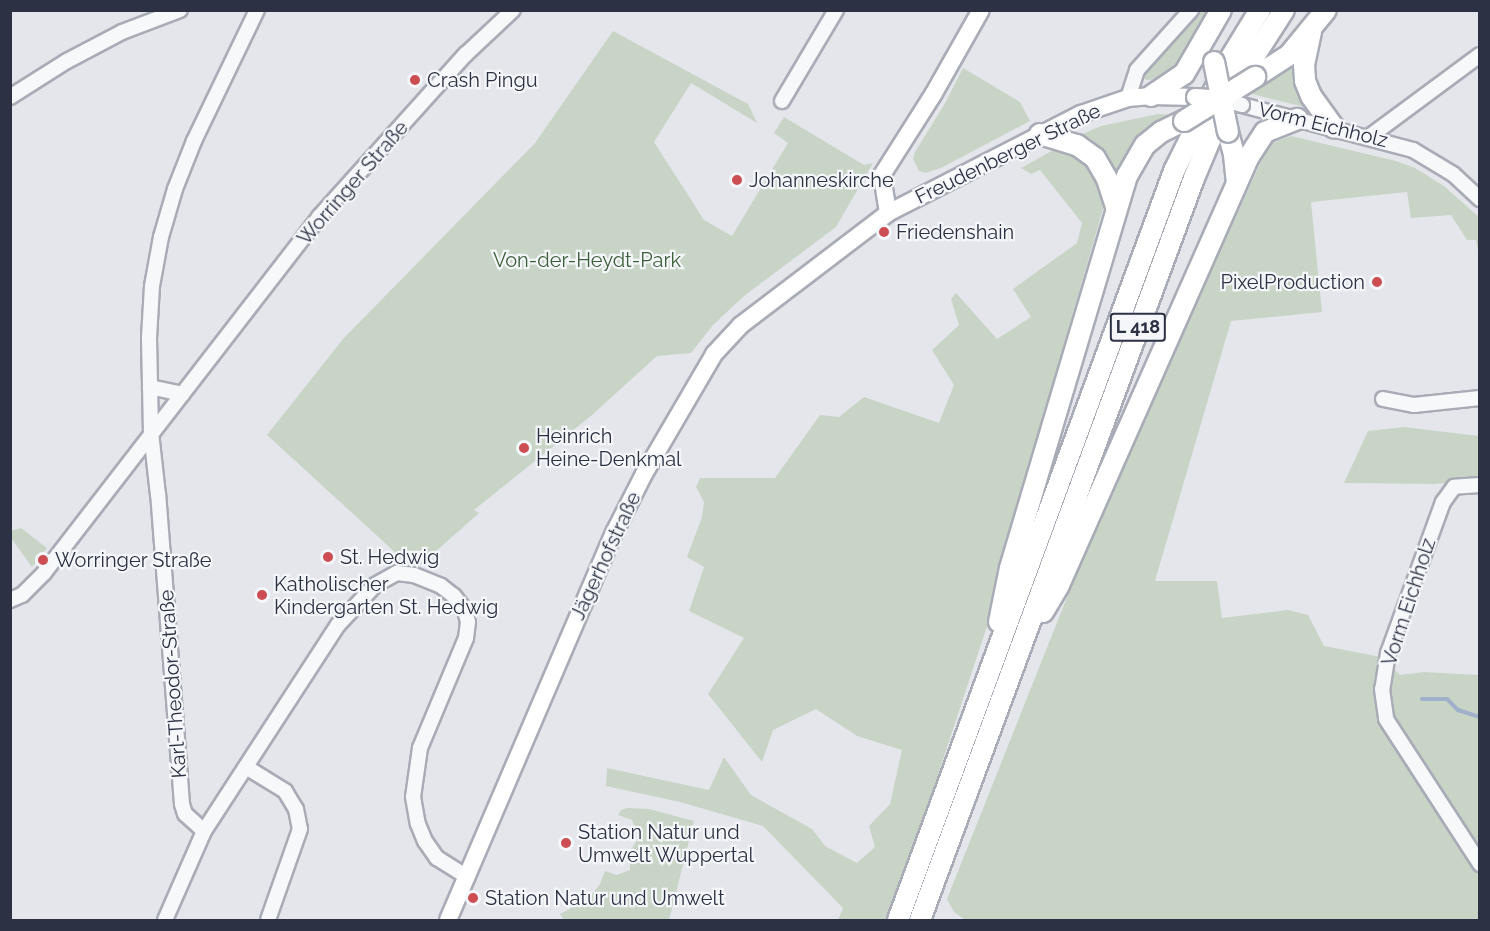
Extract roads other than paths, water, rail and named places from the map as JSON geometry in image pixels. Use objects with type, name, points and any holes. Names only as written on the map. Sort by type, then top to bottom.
[{"type":"highway","points":[[1151,96],[1184,74],[1221,10]]},
{"type":"highway","name":"L 418","points":[[898,921],[1174,171],[1228,62],[1260,10]]},
{"type":"highway","name":"L 418","points":[[920,921],[1198,169],[1213,133],[1246,69],[1284,10]]},
{"type":"highway","points":[[995,657],[1002,598],[1116,207],[1131,165],[1145,145],[1161,132],[1184,121],[1289,56],[1311,32],[1326,10]]},
{"type":"highway","points":[[1211,30],[1214,62],[1234,155],[1237,184]]},
{"type":"highway","points":[[1311,32],[1304,65],[1305,81],[1311,96],[1334,128]]},
{"type":"highway","points":[[1017,656],[1059,585],[1260,137],[1298,119]]},
{"type":"highway","points":[[1040,134],[1077,145],[1095,158],[1107,179],[1116,207]]},
{"type":"main road","points":[[888,213],[882,175],[934,93],[981,10]]},
{"type":"main road","name":"Freudenberger Straße","points":[[888,213],[1081,114],[1128,98],[1151,96],[1221,99]]},
{"type":"main road","name":"Jägerhofstraße","points":[[448,921],[615,531],[702,371],[741,325],[888,213]]},
{"type":"street","points":[[10,97],[122,32],[180,10]]},
{"type":"street","name":"Worringer Straße","points":[[10,600],[22,595],[41,576],[319,218],[466,54],[513,10]]},
{"type":"street","points":[[782,101],[836,10]]},
{"type":"street","points":[[1128,98],[1137,70],[1191,10]]},
{"type":"street","name":"Karl-Theodor-Straße","points":[[204,831],[186,814],[182,804],[158,495],[151,433],[148,338],[152,286],[164,227],[175,189],[194,141],[253,14]]},
{"type":"street","points":[[1370,137],[1479,55]]},
{"type":"street","name":"Vorm Eichholz","points":[[1221,99],[1413,150],[1434,161],[1479,199]]},
{"type":"street","points":[[150,387],[182,394]]},
{"type":"street","points":[[1383,399],[1414,405],[1479,398]]},
{"type":"street","name":"Vorm Eichholz","points":[[1479,485],[1454,487],[1443,502],[1388,653],[1382,689],[1386,719],[1479,864]]},
{"type":"street","points":[[165,921],[204,831],[338,625],[375,585],[386,576],[400,572],[414,574],[441,586],[454,596],[465,610],[468,622],[466,638],[420,748],[413,797],[424,841],[437,858],[467,878]]},
{"type":"street","points":[[246,766],[285,791],[296,809],[300,829],[268,921]]},
{"type":"waterway","points":[[1422,699],[1447,699],[1458,710],[1480,717]]},
{"type":"place","name":"Crash Pingu","points":[[415,80]]},
{"type":"place","name":"Johanneskirche","points":[[737,180]]},
{"type":"place","name":"Friedenshain","points":[[884,232]]},
{"type":"place","name":"PixelProduction","points":[[1377,282]]},
{"type":"place","name":"Heinrich Heine-Denkmal","points":[[524,448]]},
{"type":"place","name":"St. Hedwig","points":[[328,557]]},
{"type":"place","name":"Worringer Straße","points":[[43,560]]},
{"type":"place","name":"Katholischer Kindergarten St. Hedwig","points":[[262,595]]},
{"type":"place","name":"Station Natur und Umwelt Wuppertal","points":[[566,843]]},
{"type":"place","name":"Station Natur und Umwelt","points":[[473,898]]},
{"type":"park label","name":"Von-der-Heydt-Park","points":[[587,260]]}]
